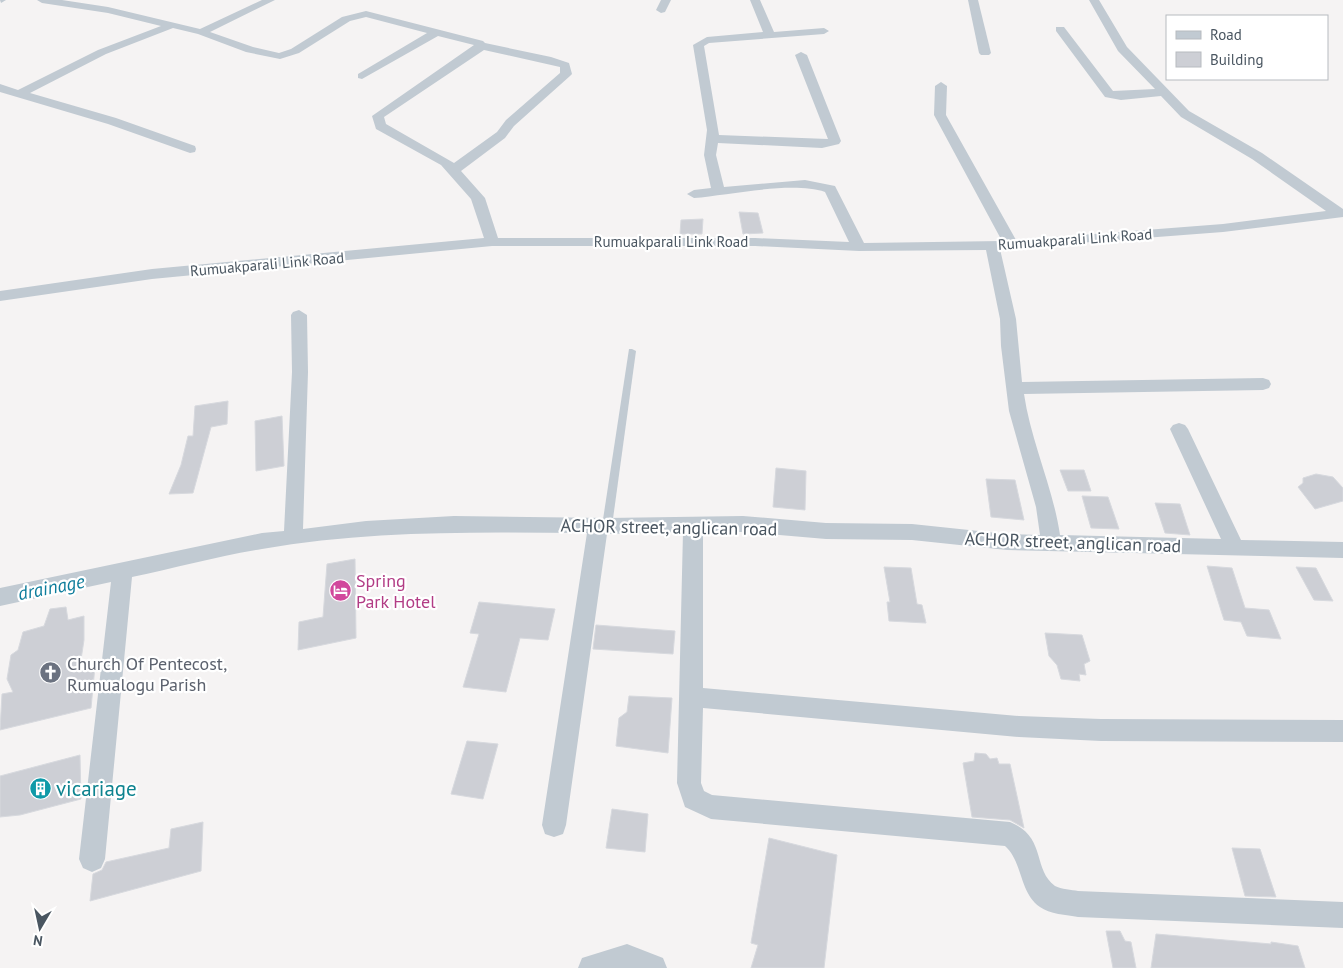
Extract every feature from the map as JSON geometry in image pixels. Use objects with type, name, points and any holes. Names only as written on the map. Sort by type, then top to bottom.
[{"type":"street","points":[[42,0],[108,10],[172,25],[201,32],[250,50],[280,56],[296,51],[346,19],[366,14],[479,43],[481,46],[551,60],[564,65],[566,74],[510,124],[501,135],[453,170]]},
{"type":"street","points":[[201,32],[270,0]]},
{"type":"street","points":[[661,10],[666,0]]},
{"type":"street","points":[[755,0],[770,36]]},
{"type":"street","points":[[973,0],[985,53]]},
{"type":"street","points":[[1094,0],[1122,49],[1166,92],[1185,114],[1257,156],[1341,213]]},
{"type":"street","points":[[19,94],[102,52],[172,25]]},
{"type":"street","points":[[1060,30],[1110,94],[1121,96],[1166,92]]},
{"type":"street","points":[[718,192],[710,155],[713,140],[698,45],[707,40],[824,31]]},
{"type":"street","points":[[362,76],[436,32]]},
{"type":"street","points":[[481,46],[378,116],[380,126],[446,162],[478,198],[492,242]]},
{"type":"street","points":[[713,140],[822,144],[834,141],[801,55]]},
{"type":"street","points":[[941,86],[940,115],[1012,245]]},
{"type":"street","points":[[0,88],[112,121],[190,149]]},
{"type":"street","points":[[694,194],[803,184],[824,186],[830,189],[859,247]]},
{"type":"street","name":"Rumuakparali Link Road","points":[[0,296],[152,274],[492,242],[755,242],[859,247],[1012,245],[1232,227],[1341,213]]},
{"type":"street","points":[[992,245],[1008,318],[1014,388],[1018,411],[1046,507],[1051,543]]},
{"type":"street","points":[[293,538],[300,372],[299,315]]},
{"type":"street","points":[[1014,388],[1263,384]]},
{"type":"street","points":[[1179,429],[1235,548]]},
{"type":"street","name":"ACHOR street, anglican road","points":[[0,596],[122,572],[262,541],[366,530],[454,524],[693,526],[743,524],[826,532],[912,532],[1007,542],[1343,550]]},
{"type":"street","points":[[554,825],[603,526]]},
{"type":"street","points":[[693,526],[692,697],[689,783],[694,799],[711,807],[1010,834],[1023,845],[1037,884],[1049,898],[1078,904],[1343,915]]},
{"type":"street","points":[[92,859],[122,572]]},
{"type":"street","points":[[692,697],[1018,727],[1104,730],[1294,729],[1343,731]]},
{"type":"street","points":[[592,968],[627,958],[652,968]]},
{"type":"lane","points":[[603,526],[632,351]]},
{"type":"building","points":[[739,212],[758,213],[763,233],[743,234]]},
{"type":"building","points":[[703,219],[702,234],[680,234],[681,220]]},
{"type":"building","points":[[228,401],[227,424],[211,427],[193,493],[169,494],[181,465],[188,436],[193,436],[195,406]]},
{"type":"building","points":[[282,416],[284,466],[256,471],[255,421]]},
{"type":"building","points":[[776,468],[806,471],[805,510],[773,507]]},
{"type":"building","points":[[1060,470],[1084,470],[1091,491],[1068,491]]},
{"type":"building","points":[[1316,474],[1333,477],[1343,488],[1343,501],[1315,509],[1298,487],[1303,483],[1303,478]]},
{"type":"building","points":[[986,479],[1015,480],[1024,520],[991,517]]},
{"type":"building","points":[[1082,496],[1108,497],[1119,529],[1091,528]]},
{"type":"building","points":[[1155,503],[1180,504],[1190,535],[1165,533]]},
{"type":"building","name":"Spring Park Hotel","points":[[355,559],[356,638],[298,650],[299,622],[323,617],[327,564]]},
{"type":"building","points":[[1207,566],[1232,568],[1245,608],[1269,610],[1281,639],[1247,636],[1241,622],[1224,620]]},
{"type":"building","points":[[884,567],[911,568],[917,604],[922,605],[926,623],[889,621],[887,602],[890,602]]},
{"type":"building","points":[[1296,567],[1316,568],[1333,601],[1314,600]]},
{"type":"building","points":[[479,602],[555,609],[548,640],[520,638],[506,692],[463,687],[479,634],[470,633]]},
{"type":"building","name":"Church Of Pentecost, Rumualogu Parish","points":[[66,607],[68,620],[84,616],[84,640],[80,666],[95,666],[91,708],[0,730],[2,694],[13,692],[7,679],[11,655],[18,650],[23,632],[44,626],[50,609]]},
{"type":"building","points":[[596,625],[675,631],[673,654],[593,649]]},
{"type":"building","points":[[1045,633],[1082,635],[1090,661],[1084,664],[1086,675],[1079,674],[1080,681],[1061,679],[1057,665],[1049,656]]},
{"type":"building","points":[[629,696],[672,698],[668,753],[616,746],[619,718],[627,712]]},
{"type":"building","points":[[467,741],[498,744],[483,799],[451,794]]},
{"type":"building","points":[[975,753],[986,754],[990,759],[997,758],[999,764],[1010,764],[1024,828],[1010,820],[972,817],[963,763],[974,761]]},
{"type":"building","name":"vicariage","points":[[80,755],[81,799],[20,815],[0,817],[0,776]]},
{"type":"building","points":[[612,809],[648,814],[645,852],[606,848]]},
{"type":"building","points":[[203,822],[201,871],[90,901],[93,874],[102,870],[106,862],[169,848],[171,829]]},
{"type":"building","points":[[769,838],[837,855],[824,968],[751,968],[758,945],[751,943]]},
{"type":"building","points":[[1232,848],[1260,849],[1276,897],[1245,896]]},
{"type":"building","points":[[1106,931],[1120,931],[1125,941],[1131,942],[1136,968],[1113,968]]},
{"type":"building","points":[[1156,934],[1271,944],[1271,942],[1298,946],[1305,968],[1151,968]]},
{"type":"place","name":"Spring Park Hotel","points":[[340,590]]},
{"type":"place","name":"Church Of Pentecost, Rumualogu Parish","points":[[51,673]]},
{"type":"place","name":"vicariage","points":[[40,788]]},
{"type":"water label","name":"drainage","points":[[51,587]]}]
